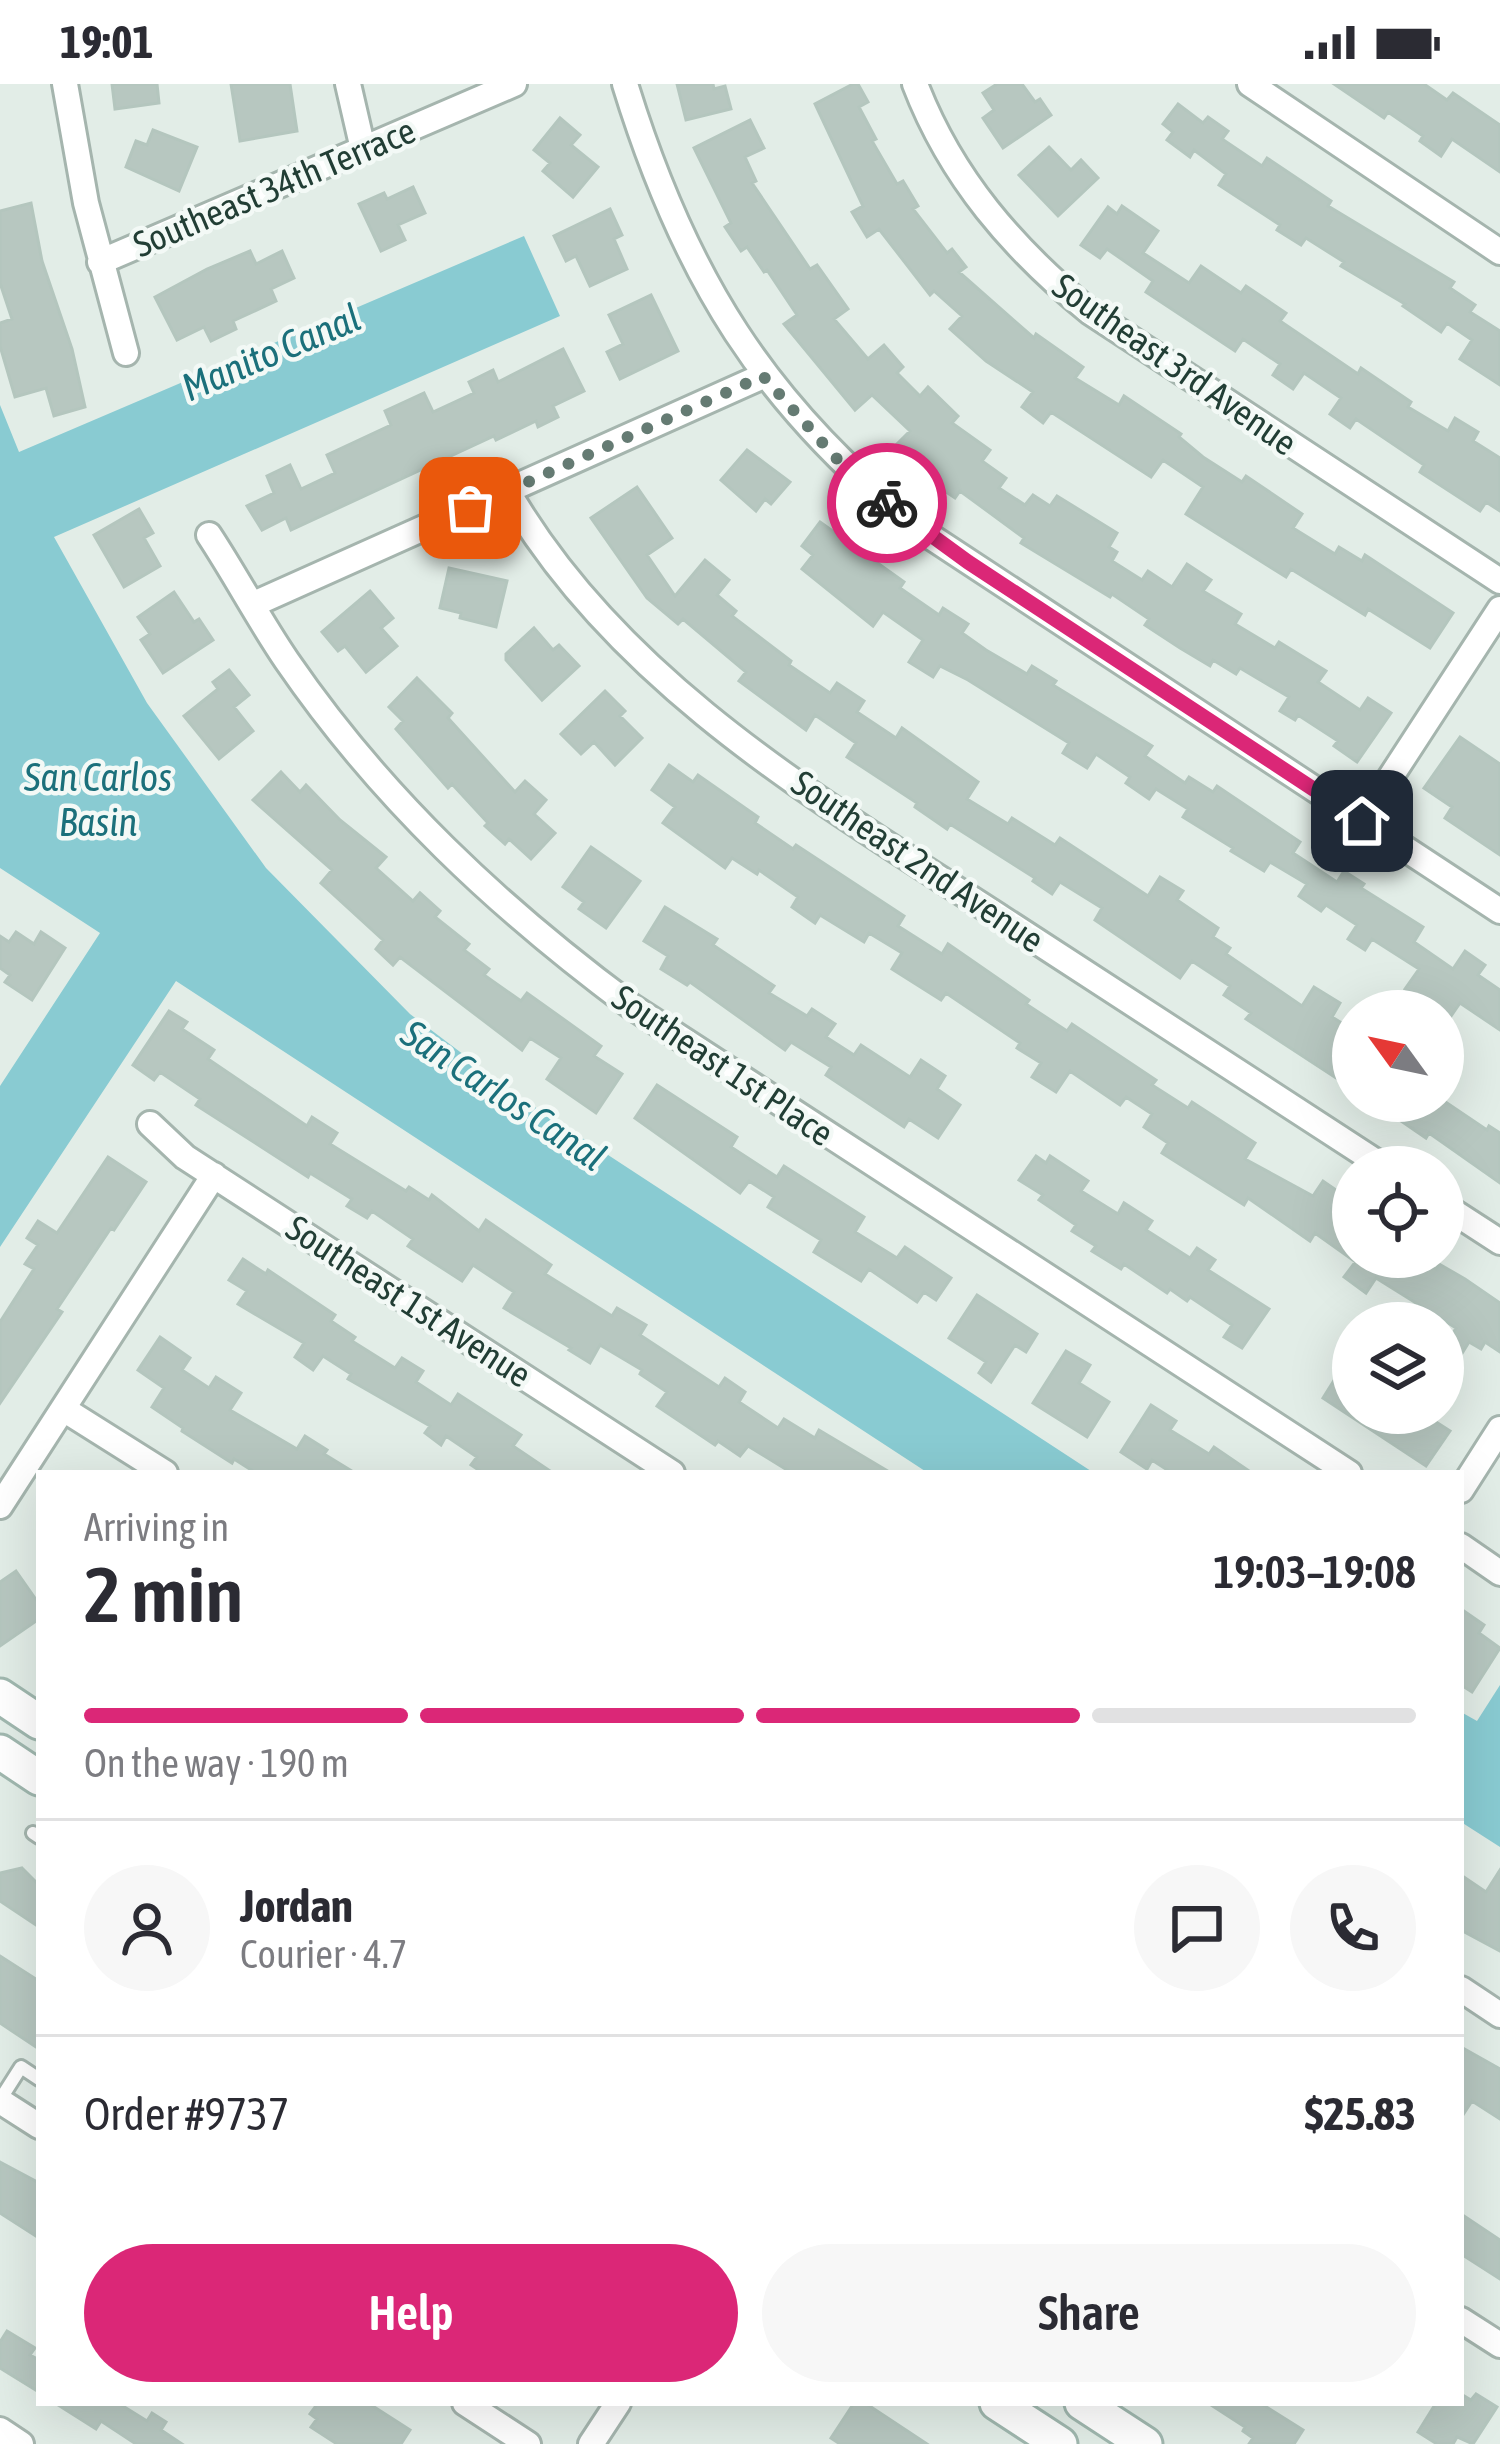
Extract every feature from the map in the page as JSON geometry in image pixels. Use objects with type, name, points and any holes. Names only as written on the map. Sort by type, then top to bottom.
[{"type":"main road","points":[[0,1696],[36,1720]]},
{"type":"main road","points":[[0,1752],[36,1776]]},
{"type":"main road","points":[[1003,2406],[1060,2444]]},
{"type":"main road","points":[[1087,2406],[1145,2444]]},
{"type":"street","points":[[65,84],[100,262],[126,353]]},
{"type":"street","points":[[347,84],[363,148]]},
{"type":"street","name":"Southeast 34th Terrace","points":[[100,262],[514,84]]},
{"type":"street","points":[[625,84],[663,194],[716,303],[763,376],[837,459],[922,531],[1500,911]]},
{"type":"street","name":"Southeast 3rd Avenue","points":[[916,84],[939,140],[966,183],[997,224],[1050,279],[1109,325],[1500,581]]},
{"type":"street","points":[[1250,84],[1500,252]]},
{"type":"street","points":[[254,604],[763,376]]},
{"type":"street","name":"Southeast 2nd Avenue","points":[[508,492],[524,520],[616,631],[710,718],[897,851],[1352,1146]]},
{"type":"street","name":"Southeast 1st Place","points":[[209,535],[285,658],[380,779],[444,852],[553,948],[632,1006],[1344,1470]]},
{"type":"street","points":[[1362,821],[1500,609]]},
{"type":"street","name":"Southeast 1st Avenue","points":[[150,1124],[185,1157],[668,1470]]},
{"type":"street","points":[[0,1506],[214,1175]]},
{"type":"street","points":[[1464,1219],[1500,1242]]},
{"type":"street","points":[[65,1410],[160,1470]]},
{"type":"street","points":[[1464,1485],[1500,1429]]},
{"type":"street","points":[[1464,1548],[1500,1573]]},
{"type":"street","points":[[1464,1991],[1500,2015]]},
{"type":"street","points":[[0,2100],[36,2124]]},
{"type":"street","points":[[1464,2322],[1500,2345]]},
{"type":"street","points":[[470,2406],[528,2444]]},
{"type":"street","points":[[591,2444],[616,2406]]},
{"type":"street","points":[[0,2430],[21,2444]]},
{"type":"lane","points":[[0,2100],[21,2067],[36,2077]]},
{"type":"water","points":[[524,236],[560,316],[54,537],[147,703],[266,868],[410,1014],[521,1098],[1089,1470],[923,1470],[176,981],[0,1247],[0,1086],[100,933],[0,868],[0,405],[19,452]]},
{"type":"water","points":[[1500,1685],[1500,1847],[1464,1824],[1464,1714],[1477,1721]]},
{"type":"building","points":[[112,84],[157,84],[159,103],[115,109]]},
{"type":"building","points":[[231,84],[290,84],[297,131],[240,141]]},
{"type":"building","points":[[677,84],[725,86],[731,109],[686,120]]},
{"type":"building","points":[[858,84],[868,102],[859,107],[876,139],[872,141],[897,184],[903,181],[918,206],[913,209],[947,253],[952,249],[966,267],[959,272],[1034,338],[1036,334],[1083,367],[1075,378],[1119,405],[1124,396],[1181,434],[1203,457],[1242,482],[1246,476],[1302,514],[1293,528],[1335,554],[1339,547],[1362,561],[1365,555],[1453,613],[1430,648],[1291,569],[1286,577],[1186,514],[1203,487],[1163,460],[1151,477],[1051,412],[1043,423],[1022,407],[1033,392],[986,361],[950,329],[962,316],[934,291],[930,295],[879,229],[867,237],[852,212],[863,206],[815,104]]},
{"type":"building","points":[[997,84],[1022,84],[1051,115],[1003,148],[983,118],[994,110],[983,93]]},
{"type":"building","points":[[1334,84],[1424,84],[1447,100],[1453,93],[1500,125],[1500,172],[1452,139],[1441,156],[1420,141],[1423,136],[1388,112],[1384,118]]},
{"type":"building","points":[[1178,104],[1203,123],[1208,117],[1228,131],[1222,139],[1262,166],[1267,158],[1331,201],[1328,206],[1454,282],[1450,288],[1475,305],[1470,312],[1500,331],[1500,385],[1460,359],[1472,340],[1447,323],[1441,332],[1306,238],[1301,245],[1277,230],[1280,225],[1219,185],[1226,174],[1194,150],[1190,157],[1167,140],[1173,132],[1163,124]]},
{"type":"building","points":[[560,118],[580,135],[571,145],[598,167],[573,197],[543,171],[550,163],[534,150]]},
{"type":"building","points":[[750,120],[764,148],[745,157],[756,181],[752,183],[810,269],[817,265],[848,309],[834,319],[868,359],[884,345],[903,367],[897,373],[920,396],[928,387],[958,416],[952,423],[990,450],[982,461],[1006,478],[999,488],[1025,505],[1033,495],[1050,506],[1057,496],[1117,533],[1109,547],[1117,552],[1112,561],[1142,580],[1148,571],[1172,587],[1187,564],[1211,580],[1203,591],[1241,614],[1235,624],[1275,648],[1279,642],[1326,671],[1318,682],[1360,710],[1368,698],[1391,713],[1357,762],[1334,746],[1338,741],[1298,715],[1295,720],[1280,711],[1289,697],[1240,668],[1236,674],[1213,660],[1210,666],[1180,648],[1145,625],[1149,619],[1112,594],[1021,543],[1024,538],[960,491],[955,498],[933,483],[895,446],[910,431],[872,395],[855,410],[784,324],[797,315],[767,270],[747,247],[741,251],[725,227],[731,223],[694,148]]},
{"type":"building","points":[[153,130],[197,147],[179,191],[126,167],[136,141],[147,145]]},
{"type":"building","points":[[1049,147],[1071,170],[1081,160],[1098,178],[1058,216],[1019,175]]},
{"type":"building","points":[[413,187],[425,213],[398,225],[405,240],[381,251],[359,204],[384,193],[387,199]]},
{"type":"building","points":[[31,203],[42,261],[72,349],[85,407],[54,416],[46,388],[15,397],[0,346],[0,323],[12,319],[0,283],[0,211]]},
{"type":"building","points":[[1122,206],[1158,231],[1143,253],[1189,283],[1201,266],[1241,293],[1246,286],[1286,313],[1280,321],[1358,374],[1361,368],[1411,402],[1408,407],[1448,431],[1455,418],[1478,432],[1473,441],[1500,458],[1500,511],[1486,502],[1480,511],[1420,472],[1424,465],[1356,419],[1350,428],[1330,414],[1341,398],[1304,373],[1293,389],[1273,375],[1280,364],[1243,339],[1235,351],[1146,292],[1153,281],[1107,249],[1100,258],[1081,245],[1108,207],[1117,214]]},
{"type":"building","points":[[610,209],[622,235],[614,239],[627,269],[590,286],[576,256],[566,261],[554,236]]},
{"type":"building","points":[[250,251],[256,264],[282,251],[294,278],[271,289],[276,301],[233,321],[236,329],[211,341],[204,327],[177,340],[155,297]]},
{"type":"building","points":[[651,295],[678,351],[620,379],[607,352],[623,344],[609,315]]},
{"type":"building","points":[[563,349],[584,391],[553,406],[558,417],[538,427],[536,421],[496,440],[494,436],[291,530],[286,518],[262,530],[247,506],[274,493],[267,476],[290,465],[301,489],[335,473],[327,455],[391,425],[385,411],[424,393],[433,412],[474,393],[469,382],[493,370],[498,382]]},
{"type":"building","points":[[747,450],[790,482],[771,504],[765,499],[756,511],[721,480]]},
{"type":"building","points":[[637,487],[672,538],[647,555],[675,596],[705,560],[729,580],[717,595],[736,611],[732,616],[830,693],[837,683],[864,701],[857,712],[896,738],[902,728],[978,782],[967,799],[1008,824],[1012,818],[1055,845],[1060,838],[1148,896],[1160,877],[1183,891],[1177,900],[1218,928],[1213,937],[1230,948],[1226,954],[1302,1006],[1314,987],[1332,998],[1332,1075],[1246,1019],[1251,1013],[1224,995],[1230,986],[1192,961],[1180,978],[1095,920],[1102,908],[1060,882],[1052,894],[950,824],[947,829],[847,757],[856,743],[815,715],[806,730],[739,681],[746,672],[683,619],[678,624],[647,598],[591,518]]},
{"type":"building","points":[[139,509],[153,533],[144,538],[160,566],[124,587],[94,535]]},
{"type":"building","points":[[820,522],[904,582],[900,588],[939,615],[943,608],[968,624],[962,633],[986,650],[1027,674],[1032,666],[1056,681],[1053,685],[1152,746],[1145,756],[1185,783],[1189,777],[1213,792],[1217,786],[1300,842],[1293,853],[1337,882],[1344,871],[1364,884],[1361,888],[1423,927],[1414,942],[1453,969],[1465,951],[1485,965],[1478,975],[1500,990],[1500,1030],[1464,1006],[1464,990],[1405,989],[1419,969],[1372,939],[1365,950],[1348,939],[1357,925],[1326,905],[1321,911],[1299,896],[1307,884],[1270,862],[1264,871],[1231,851],[1233,848],[1183,817],[1188,809],[1156,789],[1149,799],[1126,783],[1130,777],[1096,754],[1087,768],[1063,753],[1069,743],[968,680],[940,666],[933,677],[909,662],[923,640],[883,612],[873,626],[802,569],[813,555],[802,546]]},
{"type":"building","points":[[449,568],[507,581],[496,627],[440,608]]},
{"type":"building","points":[[370,591],[393,618],[381,628],[397,646],[366,672],[345,646],[338,651],[322,632]]},
{"type":"building","points":[[174,592],[213,640],[163,673],[141,640],[150,634],[138,617]]},
{"type":"building","points":[[534,628],[553,650],[559,645],[579,666],[542,700],[506,660],[506,654]]},
{"type":"building","points":[[229,670],[249,695],[234,707],[253,731],[219,759],[184,716],[218,689],[213,682]]},
{"type":"building","points":[[417,678],[452,713],[448,718],[515,792],[525,781],[546,800],[534,814],[555,833],[531,859],[485,826],[488,823],[452,784],[448,788],[396,729],[403,721],[389,707]]},
{"type":"building","points":[[605,691],[625,711],[620,716],[642,738],[615,765],[594,742],[581,754],[561,734]]},
{"type":"building","points":[[1460,737],[1500,764],[1500,855],[1445,818],[1452,807],[1424,788]]},
{"type":"building","points":[[669,765],[693,782],[698,775],[758,817],[755,823],[904,916],[898,926],[942,954],[948,944],[1067,1031],[1072,1024],[1156,1080],[1152,1085],[1188,1108],[1192,1102],[1255,1143],[1245,1159],[1313,1196],[1323,1181],[1332,1187],[1332,1245],[1315,1233],[1310,1241],[1248,1198],[1244,1205],[1162,1153],[1168,1143],[1144,1127],[1152,1114],[1126,1097],[1120,1105],[1070,1071],[1056,1092],[1032,1077],[1041,1063],[1017,1048],[1020,1043],[946,993],[941,1000],[892,969],[902,953],[869,933],[864,942],[820,915],[815,923],[792,907],[798,897],[759,870],[757,874],[732,858],[725,868],[663,823],[675,807],[652,790]]},
{"type":"building","points":[[281,772],[300,792],[306,785],[386,857],[376,868],[413,901],[420,893],[440,911],[435,917],[469,944],[464,950],[489,969],[484,975],[521,1001],[527,993],[601,1046],[594,1056],[622,1074],[596,1113],[547,1079],[561,1058],[530,1038],[522,1050],[400,957],[393,965],[376,949],[383,940],[321,883],[332,870],[253,800]]},
{"type":"building","points":[[591,847],[640,881],[606,928],[579,909],[584,902],[563,887]]},
{"type":"building","points":[[665,907],[717,939],[713,945],[774,986],[769,993],[807,1016],[812,1009],[835,1024],[826,1037],[854,1055],[861,1045],[910,1077],[921,1060],[945,1076],[937,1089],[960,1105],[938,1138],[909,1119],[904,1127],[826,1075],[831,1067],[791,1042],[785,1050],[690,982],[687,985],[661,969],[668,956],[644,941]]},
{"type":"building","points":[[16,932],[34,944],[41,932],[65,948],[32,1000],[5,982],[10,975],[0,968],[0,936],[9,942]]},
{"type":"building","points":[[169,1011],[187,1022],[182,1029],[214,1050],[208,1059],[307,1126],[312,1117],[337,1133],[330,1144],[406,1191],[409,1187],[429,1200],[432,1195],[479,1231],[486,1220],[551,1265],[545,1274],[612,1316],[617,1308],[646,1325],[640,1335],[719,1387],[725,1378],[745,1392],[739,1402],[778,1428],[784,1419],[815,1438],[819,1430],[886,1470],[787,1470],[748,1446],[740,1456],[718,1441],[715,1445],[657,1406],[667,1392],[640,1374],[642,1370],[600,1345],[590,1363],[504,1308],[514,1292],[473,1265],[462,1281],[408,1246],[413,1239],[372,1211],[367,1218],[347,1206],[352,1199],[310,1173],[308,1177],[196,1105],[200,1099],[160,1072],[154,1080],[133,1065]]},
{"type":"building","points":[[657,1085],[737,1137],[731,1147],[777,1177],[784,1166],[864,1217],[855,1232],[897,1258],[905,1247],[951,1278],[936,1300],[924,1292],[917,1302],[869,1269],[861,1281],[814,1252],[821,1240],[768,1207],[774,1197],[749,1181],[740,1193],[635,1118]]},
{"type":"building","points":[[1464,1114],[1487,1130],[1489,1126],[1500,1133],[1500,1183],[1464,1158],[1464,1146],[1447,1146],[1429,1133],[1426,1138],[1403,1122],[1464,1122]]},
{"type":"building","points":[[1036,1156],[1046,1163],[1050,1156],[1088,1181],[1081,1191],[1118,1214],[1124,1203],[1152,1221],[1146,1230],[1190,1258],[1197,1248],[1215,1260],[1208,1270],[1269,1309],[1242,1348],[1224,1337],[1232,1325],[1190,1297],[1187,1301],[1170,1289],[1167,1293],[1124,1264],[1121,1269],[1092,1251],[1096,1246],[1072,1231],[1076,1225],[1019,1180]]},
{"type":"building","points":[[108,1157],[146,1182],[57,1309],[62,1312],[0,1403],[0,1322],[34,1269],[25,1264],[38,1245],[27,1238],[38,1221],[57,1233]]},
{"type":"building","points":[[243,1259],[266,1274],[268,1270],[335,1315],[331,1321],[355,1337],[352,1341],[395,1368],[402,1358],[423,1371],[416,1382],[451,1405],[458,1394],[521,1435],[513,1446],[549,1470],[478,1470],[471,1465],[477,1457],[446,1436],[441,1445],[425,1433],[430,1426],[348,1379],[351,1374],[323,1356],[313,1370],[295,1357],[304,1343],[238,1304],[247,1291],[229,1280]]},
{"type":"building","points":[[1345,1278],[1376,1278],[1366,1293]]},
{"type":"building","points":[[1376,1278],[1465,1279],[1500,1303],[1500,1352],[1485,1342],[1481,1349],[1469,1342],[1464,1350],[1464,1302],[1414,1302]]},
{"type":"building","points":[[977,1295],[1037,1334],[1026,1352],[1015,1345],[991,1382],[979,1373],[986,1362],[949,1338]]},
{"type":"building","points":[[160,1337],[190,1358],[182,1370],[209,1388],[216,1377],[241,1393],[230,1410],[297,1449],[305,1436],[350,1470],[251,1470],[234,1459],[232,1463],[152,1407],[164,1388],[138,1370]]},
{"type":"building","points":[[1066,1351],[1090,1365],[1079,1383],[1109,1402],[1087,1437],[1033,1403]]},
{"type":"building","points":[[1332,1384],[1332,1404],[1323,1398]]},
{"type":"building","points":[[1151,1405],[1176,1421],[1170,1430],[1209,1454],[1214,1447],[1248,1470],[1167,1470],[1152,1460],[1147,1469],[1121,1452]]},
{"type":"building","points":[[1378,1434],[1448,1434],[1426,1466]]},
{"type":"building","points":[[16,1571],[36,1600],[36,1621],[0,1646],[0,1582]]},
{"type":"building","points":[[1464,1611],[1484,1625],[1479,1633],[1500,1648],[1472,1692],[1464,1687]]},
{"type":"building","points":[[22,1868],[36,1882],[36,1925],[0,1901],[0,1873]]},
{"type":"building","points":[[1500,1870],[1500,1951],[1464,1932],[1464,1877],[1486,1892]]},
{"type":"building","points":[[0,1956],[36,1979],[36,2047],[0,2023]]},
{"type":"building","points":[[1464,2049],[1500,2069],[1500,2119],[1472,2101],[1464,2113]]},
{"type":"building","points":[[0,2162],[36,2181],[36,2236],[0,2213]]},
{"type":"building","points":[[1464,2216],[1500,2240],[1500,2279],[1464,2256]]},
{"type":"building","points":[[7,2331],[35,2348],[30,2355],[36,2358],[36,2390],[0,2368],[0,2342]]},
{"type":"building","points":[[1476,2394],[1497,2407],[1473,2444],[1457,2437],[1453,2444],[1437,2444],[1418,2432],[1434,2406],[1464,2406],[1464,2396],[1471,2400]]},
{"type":"building","points":[[60,2406],[123,2406],[147,2421],[152,2413],[166,2422],[161,2430],[182,2444],[136,2444],[101,2421],[96,2429]]},
{"type":"building","points":[[316,2406],[373,2406],[410,2430],[401,2444],[337,2444],[311,2427],[317,2419],[310,2414]]},
{"type":"building","points":[[852,2406],[870,2406],[927,2444],[840,2444],[831,2438]]},
{"type":"building","points":[[1213,2406],[1265,2406],[1303,2430],[1294,2444],[1249,2444],[1253,2438],[1243,2431],[1245,2427]]},
{"type":"way so far","points":[[470,508],[763,376],[837,459],[887,503]]},
{"type":"route","points":[[887,503],[968,562],[1362,821]]},
{"type":"water label","name":"Manito Canal","points":[[271,352]]},
{"type":"water label","name":"San Carlos Basin","points":[[98,800]]},
{"type":"water label","name":"San Carlos Canal","points":[[504,1095]]}]
